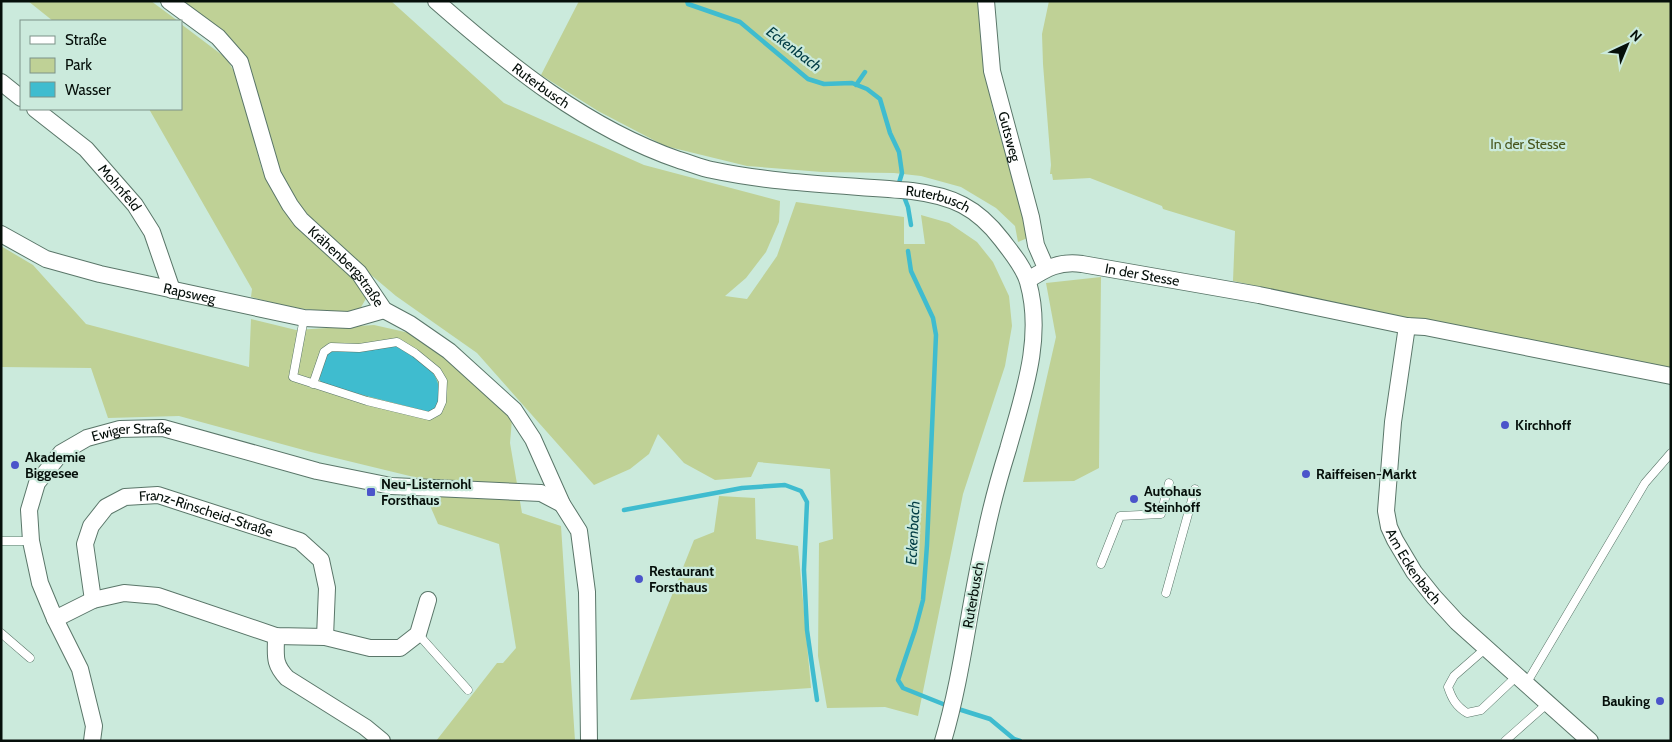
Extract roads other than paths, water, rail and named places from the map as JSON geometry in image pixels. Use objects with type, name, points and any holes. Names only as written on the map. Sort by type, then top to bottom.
[{"type":"street","name":"Krähenbergstraße","points":[[169,1],[218,37],[240,62],[273,175],[301,220],[358,273],[384,310],[410,324],[449,350],[514,410],[533,439],[562,504],[579,531],[587,592],[589,741]]},
{"type":"street","name":"Ruterbusch","points":[[436,1],[482,42],[523,74],[615,134],[659,153],[710,170],[764,178],[912,191],[950,198],[977,214],[994,229],[1006,245],[1028,280],[1033,310],[1034,340],[1024,394],[991,510],[977,570],[953,706],[943,741]]},
{"type":"street","name":"Gutsweg","points":[[986,1],[992,71],[1029,209],[1036,244],[1046,268]]},
{"type":"street","points":[[1,82],[20,97]]},
{"type":"street","name":"Mohnfeld","points":[[36,110],[86,149],[135,205],[152,232],[172,290]]},
{"type":"street","name":"Rapsweg","points":[[1,234],[46,259],[100,274],[304,318],[349,320],[384,310]]},
{"type":"street","name":"In der Stesse","points":[[1028,280],[1046,268],[1069,262],[1259,295],[1407,326],[1424,327],[1671,376]]},
{"type":"street","name":"Am Eckenbach","points":[[1407,326],[1393,422],[1386,511],[1389,527],[1414,572],[1464,629],[1590,741]]},
{"type":"street","name":"Ewiger Straße","points":[[92,741],[94,726],[80,669],[55,619],[40,582],[31,540],[28,510],[37,483],[61,453],[87,438],[120,429],[163,428],[317,471],[391,486],[541,493],[562,504]]},
{"type":"street","name":"Franz-Rinscheid-Straße","points":[[93,600],[84,544],[91,526],[106,507],[125,497],[158,495],[300,541],[320,560],[327,588],[325,637]]},
{"type":"street","points":[[55,619],[93,600],[124,593],[158,596],[276,636],[325,637],[370,648],[400,648],[418,634],[428,600]]},
{"type":"street","points":[[276,636],[278,669],[287,678],[365,727],[382,741]]},
{"type":"lane","points":[[304,318],[293,377],[313,384],[367,401],[429,416],[438,410],[442,402],[443,382],[436,371],[415,353],[397,342],[359,348],[331,347],[324,352],[313,384]]},
{"type":"lane","points":[[1486,648],[1454,676],[1448,687],[1452,700],[1467,713],[1482,710],[1521,680],[1645,483],[1671,453]]},
{"type":"lane","points":[[1101,564],[1120,516],[1161,514],[1169,483]]},
{"type":"lane","points":[[1166,593],[1195,489]]},
{"type":"lane","points":[[1,541],[31,540]]},
{"type":"lane","points":[[1,633],[30,658]]},
{"type":"lane","points":[[418,634],[468,690]]},
{"type":"lane","points":[[1505,741],[1548,704]]},
{"type":"water","points":[[396,346],[419,360],[432,372],[436,379],[439,387],[439,397],[435,408],[430,412],[323,385],[319,379],[327,354],[333,351],[358,351]]},
{"type":"waterway","name":"Eckenbach","points":[[687,1],[688,4],[740,22],[808,79],[824,84],[852,83],[867,89],[880,99],[890,133],[899,152],[902,173],[899,183],[900,187]]},
{"type":"waterway","points":[[856,85],[865,72]]},
{"type":"waterway","name":"Eckenbach","points":[[903,194],[908,207],[911,225]]},
{"type":"waterway","name":"Eckenbach","points":[[908,251],[911,271],[933,318],[936,335],[923,600],[898,680],[903,688],[948,706]]},
{"type":"waterway","points":[[624,510],[742,488],[785,485],[801,491],[807,502],[804,570],[807,630],[817,700]]},
{"type":"waterway","name":"Eckenbach","points":[[955,708],[990,719],[1014,739],[1020,741]]},
{"type":"place","name":"Kirchhoff","points":[[1505,425]]},
{"type":"place","name":"Akademie Biggesee","points":[[15,465]]},
{"type":"place","name":"Raiffeisen-Markt","points":[[1306,474]]},
{"type":"place","name":"Neu-Listernohl Forsthaus","points":[[371,492]]},
{"type":"place","name":"Autohaus Steinhoff","points":[[1134,499]]},
{"type":"place","name":"Restaurant Forsthaus","points":[[639,579]]},
{"type":"place","name":"Bauking","points":[[1660,701]]}]
